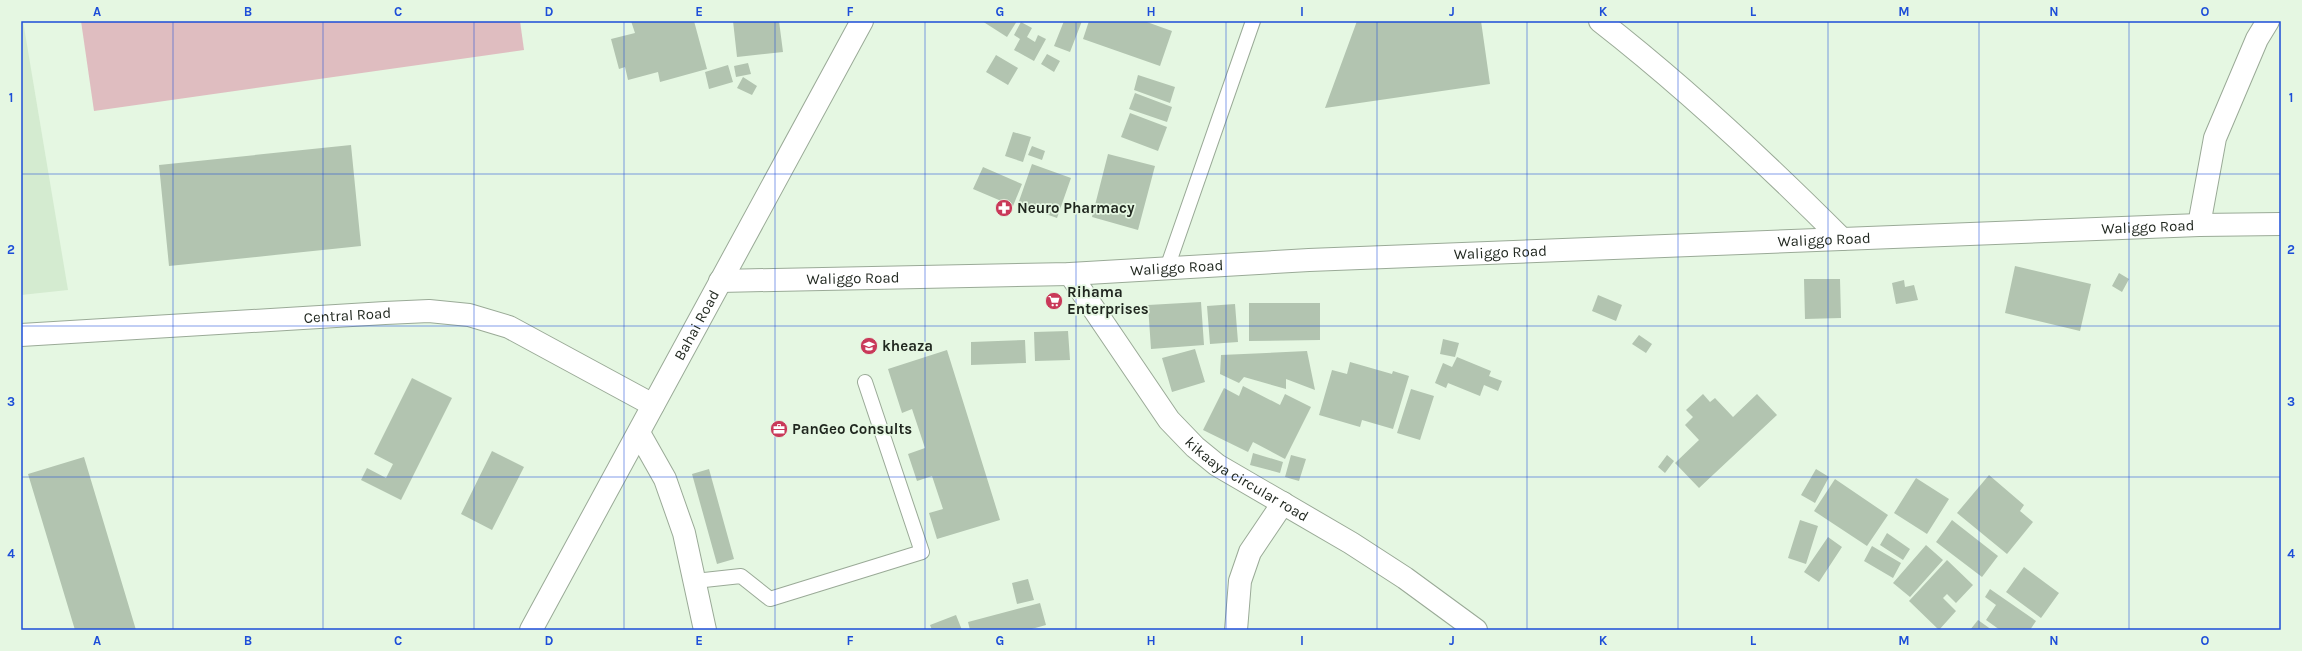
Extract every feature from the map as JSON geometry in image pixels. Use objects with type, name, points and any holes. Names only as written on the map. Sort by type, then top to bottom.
[{"type":"street","name":"Bahai Road","points":[[531,630],[862,21]]},
{"type":"street","points":[[1600,21],[1752,150],[1842,239]]},
{"type":"street","points":[[2199,225],[2215,138],[2257,39],[2268,21]]},
{"type":"street","name":"Waliggo Road","points":[[720,281],[1070,274],[1310,260],[2199,225],[2281,224]]},
{"type":"street","name":"kikaaya circular road","points":[[1070,274],[1169,420],[1195,447],[1217,465],[1351,543],[1399,574],[1476,630]]},
{"type":"street","name":"Central Road","points":[[21,335],[429,311],[469,315],[509,327],[653,405]]},
{"type":"street","points":[[639,433],[665,479],[684,533],[705,630]]},
{"type":"street","points":[[1236,630],[1240,581],[1250,552],[1283,503]]},
{"type":"lane","points":[[1168,268],[1253,21]]},
{"type":"lane","points":[[695,581],[741,576],[770,599],[922,552],[865,382]]},
{"type":"shaded area","points":[[21,21],[23,21],[68,290],[21,295]]},
{"type":"shaded area","points":[[81,21],[520,21],[524,50],[94,111]]},
{"type":"building","points":[[631,21],[694,21],[707,69],[660,82],[658,72],[628,80],[625,67],[619,69],[611,39],[635,33]]},
{"type":"building","points":[[733,21],[779,21],[783,52],[737,57]]},
{"type":"building","points":[[982,21],[1017,21],[1007,37]]},
{"type":"building","points":[[1064,21],[1082,21],[1070,52],[1054,46]]},
{"type":"building","points":[[1089,21],[1144,21],[1172,31],[1160,66],[1083,39]]},
{"type":"building","points":[[1357,21],[1481,21],[1490,84],[1325,108]]},
{"type":"building","points":[[1021,22],[1032,28],[1027,37],[1035,42],[1038,35],[1046,39],[1034,61],[1014,50],[1020,39],[1014,35]]},
{"type":"building","points":[[1047,54],[1060,61],[1054,72],[1041,64]]},
{"type":"building","points":[[996,55],[1018,68],[1008,85],[986,72]]},
{"type":"building","points":[[748,63],[751,74],[736,77],[734,66]]},
{"type":"building","points":[[728,65],[733,82],[709,89],[705,72]]},
{"type":"building","points":[[1138,75],[1175,87],[1170,103],[1134,90]]},
{"type":"building","points":[[743,77],[757,86],[752,95],[737,88]]},
{"type":"building","points":[[1135,93],[1172,107],[1167,122],[1129,109]]},
{"type":"building","points":[[1130,113],[1167,127],[1158,151],[1121,137]]},
{"type":"building","points":[[1013,132],[1031,137],[1023,162],[1005,156]]},
{"type":"building","points":[[351,145],[361,246],[169,266],[159,165]]},
{"type":"building","points":[[1032,146],[1045,151],[1042,160],[1028,155]]},
{"type":"building","points":[[1108,154],[1155,166],[1138,230],[1092,217]]},
{"type":"building","points":[[1032,164],[1071,178],[1057,218],[1018,204]]},
{"type":"building","points":[[983,167],[1022,184],[1013,206],[973,189]]},
{"type":"building","points":[[2015,266],[2091,284],[2080,331],[2005,313]]},
{"type":"building","points":[[2119,273],[2129,279],[2122,292],[2112,286]]},
{"type":"building","points":[[1804,279],[1840,279],[1841,318],[1805,319]]},
{"type":"building","points":[[1904,280],[1905,287],[1914,285],[1918,300],[1896,304],[1892,283]]},
{"type":"building","points":[[1598,295],[1622,305],[1616,321],[1592,311]]},
{"type":"building","points":[[1201,302],[1204,345],[1151,349],[1148,305]]},
{"type":"building","points":[[1249,303],[1320,303],[1320,340],[1249,341]]},
{"type":"building","points":[[1235,304],[1238,342],[1210,344],[1207,306]]},
{"type":"building","points":[[1068,331],[1070,360],[1035,361],[1034,332]]},
{"type":"building","points":[[1639,335],[1652,344],[1646,353],[1632,344]]},
{"type":"building","points":[[1443,339],[1459,343],[1455,357],[1440,354]]},
{"type":"building","points":[[1025,340],[1026,363],[971,365],[971,342]]},
{"type":"building","points":[[1195,349],[1205,382],[1172,392],[1162,358]]},
{"type":"building","points":[[947,350],[1000,520],[937,539],[929,513],[943,509],[932,476],[917,481],[908,454],[925,448],[912,409],[902,413],[888,369]]},
{"type":"building","points":[[1307,351],[1315,390],[1286,379],[1286,389],[1244,377],[1239,383],[1220,374],[1221,355]]},
{"type":"building","points":[[1457,357],[1491,371],[1489,376],[1502,381],[1498,391],[1484,385],[1480,396],[1448,383],[1446,388],[1435,383],[1443,363],[1452,367]]},
{"type":"building","points":[[1350,362],[1392,374],[1393,371],[1409,376],[1393,429],[1362,420],[1360,427],[1319,415],[1332,370],[1347,374]]},
{"type":"building","points":[[412,378],[452,398],[401,500],[361,480],[367,468],[386,478],[393,464],[374,454]]},
{"type":"building","points":[[1243,386],[1280,405],[1285,394],[1311,407],[1285,459],[1253,442],[1248,452],[1203,430],[1224,388],[1239,396]]},
{"type":"building","points":[[1411,389],[1434,396],[1420,440],[1397,433]]},
{"type":"building","points":[[1703,394],[1710,402],[1715,398],[1733,417],[1757,394],[1777,415],[1699,488],[1675,463],[1699,440],[1685,425],[1693,417],[1686,410]]},
{"type":"building","points":[[492,451],[524,467],[492,530],[461,514]]},
{"type":"building","points":[[1253,453],[1283,462],[1280,473],[1250,465]]},
{"type":"building","points":[[1291,455],[1306,459],[1299,481],[1285,477]]},
{"type":"building","points":[[1667,455],[1674,461],[1665,473],[1658,467]]},
{"type":"building","points":[[84,457],[136,630],[75,630],[28,474]]},
{"type":"building","points":[[709,469],[734,559],[717,564],[692,474]]},
{"type":"building","points":[[1816,469],[1829,477],[1815,503],[1801,495]]},
{"type":"building","points":[[1989,475],[2024,505],[2020,511],[2033,522],[2007,554],[1957,513]]},
{"type":"building","points":[[1916,478],[1949,499],[1927,534],[1894,513]]},
{"type":"building","points":[[1835,479],[1888,515],[1867,546],[1814,511]]},
{"type":"building","points":[[1800,520],[1818,526],[1806,564],[1788,558]]},
{"type":"building","points":[[1952,520],[1998,556],[1982,577],[1936,542]]},
{"type":"building","points":[[1887,533],[1910,549],[1903,560],[1880,545]]},
{"type":"building","points":[[1828,537],[1842,547],[1819,582],[1804,572]]},
{"type":"building","points":[[1926,545],[1943,560],[1910,597],[1893,583]]},
{"type":"building","points":[[1872,546],[1901,563],[1893,578],[1864,561]]},
{"type":"building","points":[[1947,560],[1973,585],[1956,603],[1947,594],[1943,598],[1956,611],[1939,630],[1909,601]]},
{"type":"building","points":[[2024,567],[2059,593],[2041,618],[2006,592]]},
{"type":"building","points":[[1028,579],[1034,600],[1017,604],[1012,583]]},
{"type":"building","points":[[1990,589],[2036,621],[2030,630],[2000,630],[1986,620],[1996,605],[1985,597]]},
{"type":"building","points":[[1040,603],[1046,625],[1028,630],[970,630],[968,622]]},
{"type":"building","points":[[956,615],[962,630],[932,630],[930,625]]},
{"type":"building","points":[[1978,620],[1992,630],[1970,630]]},
{"type":"place","name":"Neuro Pharmacy","points":[[1004,208]]},
{"type":"place","name":"Rihama Enterprises","points":[[1054,301]]},
{"type":"place","name":"kheaza","points":[[869,346]]},
{"type":"place","name":"PanGeo Consults","points":[[779,429]]}]
